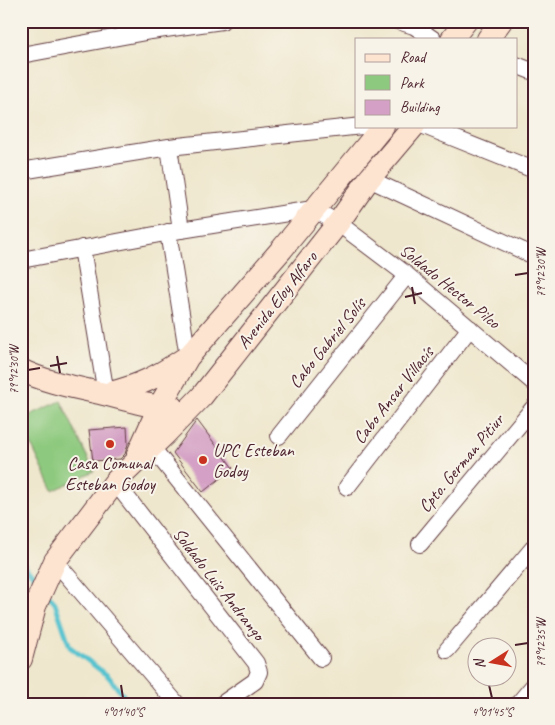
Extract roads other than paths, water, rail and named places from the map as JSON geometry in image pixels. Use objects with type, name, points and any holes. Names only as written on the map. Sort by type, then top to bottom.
[{"type":"street","points":[[21,55],[152,31],[222,21]]},
{"type":"street","points":[[398,21],[414,26],[432,38]]},
{"type":"street","points":[[453,38],[466,21]]},
{"type":"street","points":[[489,38],[501,21]]},
{"type":"street","points":[[518,66],[534,72]]},
{"type":"street","points":[[21,171],[169,147],[355,127]]},
{"type":"street","name":"Avenida Eloy Alfaro","points":[[149,443],[160,406],[188,357],[282,249],[381,128]]},
{"type":"street","name":"Avenida Eloy Alfaro","points":[[21,659],[35,606],[52,567],[115,482],[132,467],[149,443],[202,396],[338,223],[368,179],[412,128]]},
{"type":"street","points":[[429,128],[534,170]]},
{"type":"street","points":[[106,394],[141,385],[188,357],[175,231],[169,147]]},
{"type":"street","points":[[368,179],[534,256]]},
{"type":"street","points":[[21,260],[175,231],[313,209]]},
{"type":"street","name":"Soldado Hector Pilco","points":[[313,209],[338,223],[407,275],[534,383]]},
{"type":"street","points":[[82,248],[106,394]]},
{"type":"street","name":"Cabo Gabriel Solís","points":[[279,436],[407,275]]},
{"type":"street","name":"Cabo Ansar Villacís","points":[[347,486],[470,328]]},
{"type":"street","points":[[21,370],[53,382],[106,394],[130,402],[173,406],[202,396]]},
{"type":"street","name":"Cpto. German Pitiur","points":[[420,544],[534,407]]},
{"type":"street","points":[[149,443],[321,658]]},
{"type":"street","name":"Soldado Luis Andrango","points":[[115,482],[256,663],[259,672],[255,681],[222,704]]},
{"type":"street","points":[[447,650],[534,547]]},
{"type":"street","points":[[52,567],[177,704]]},
{"type":"street","points":[[518,704],[534,685]]},
{"type":"waterway","points":[[21,561],[39,583]]},
{"type":"waterway","points":[[47,594],[55,603],[70,647],[108,676],[130,704]]},
{"type":"place","name":"Casa Comunal Esteban Godoy","points":[[110,444]]},
{"type":"place","name":"UPC Esteban Godoy","points":[[203,460]]}]
